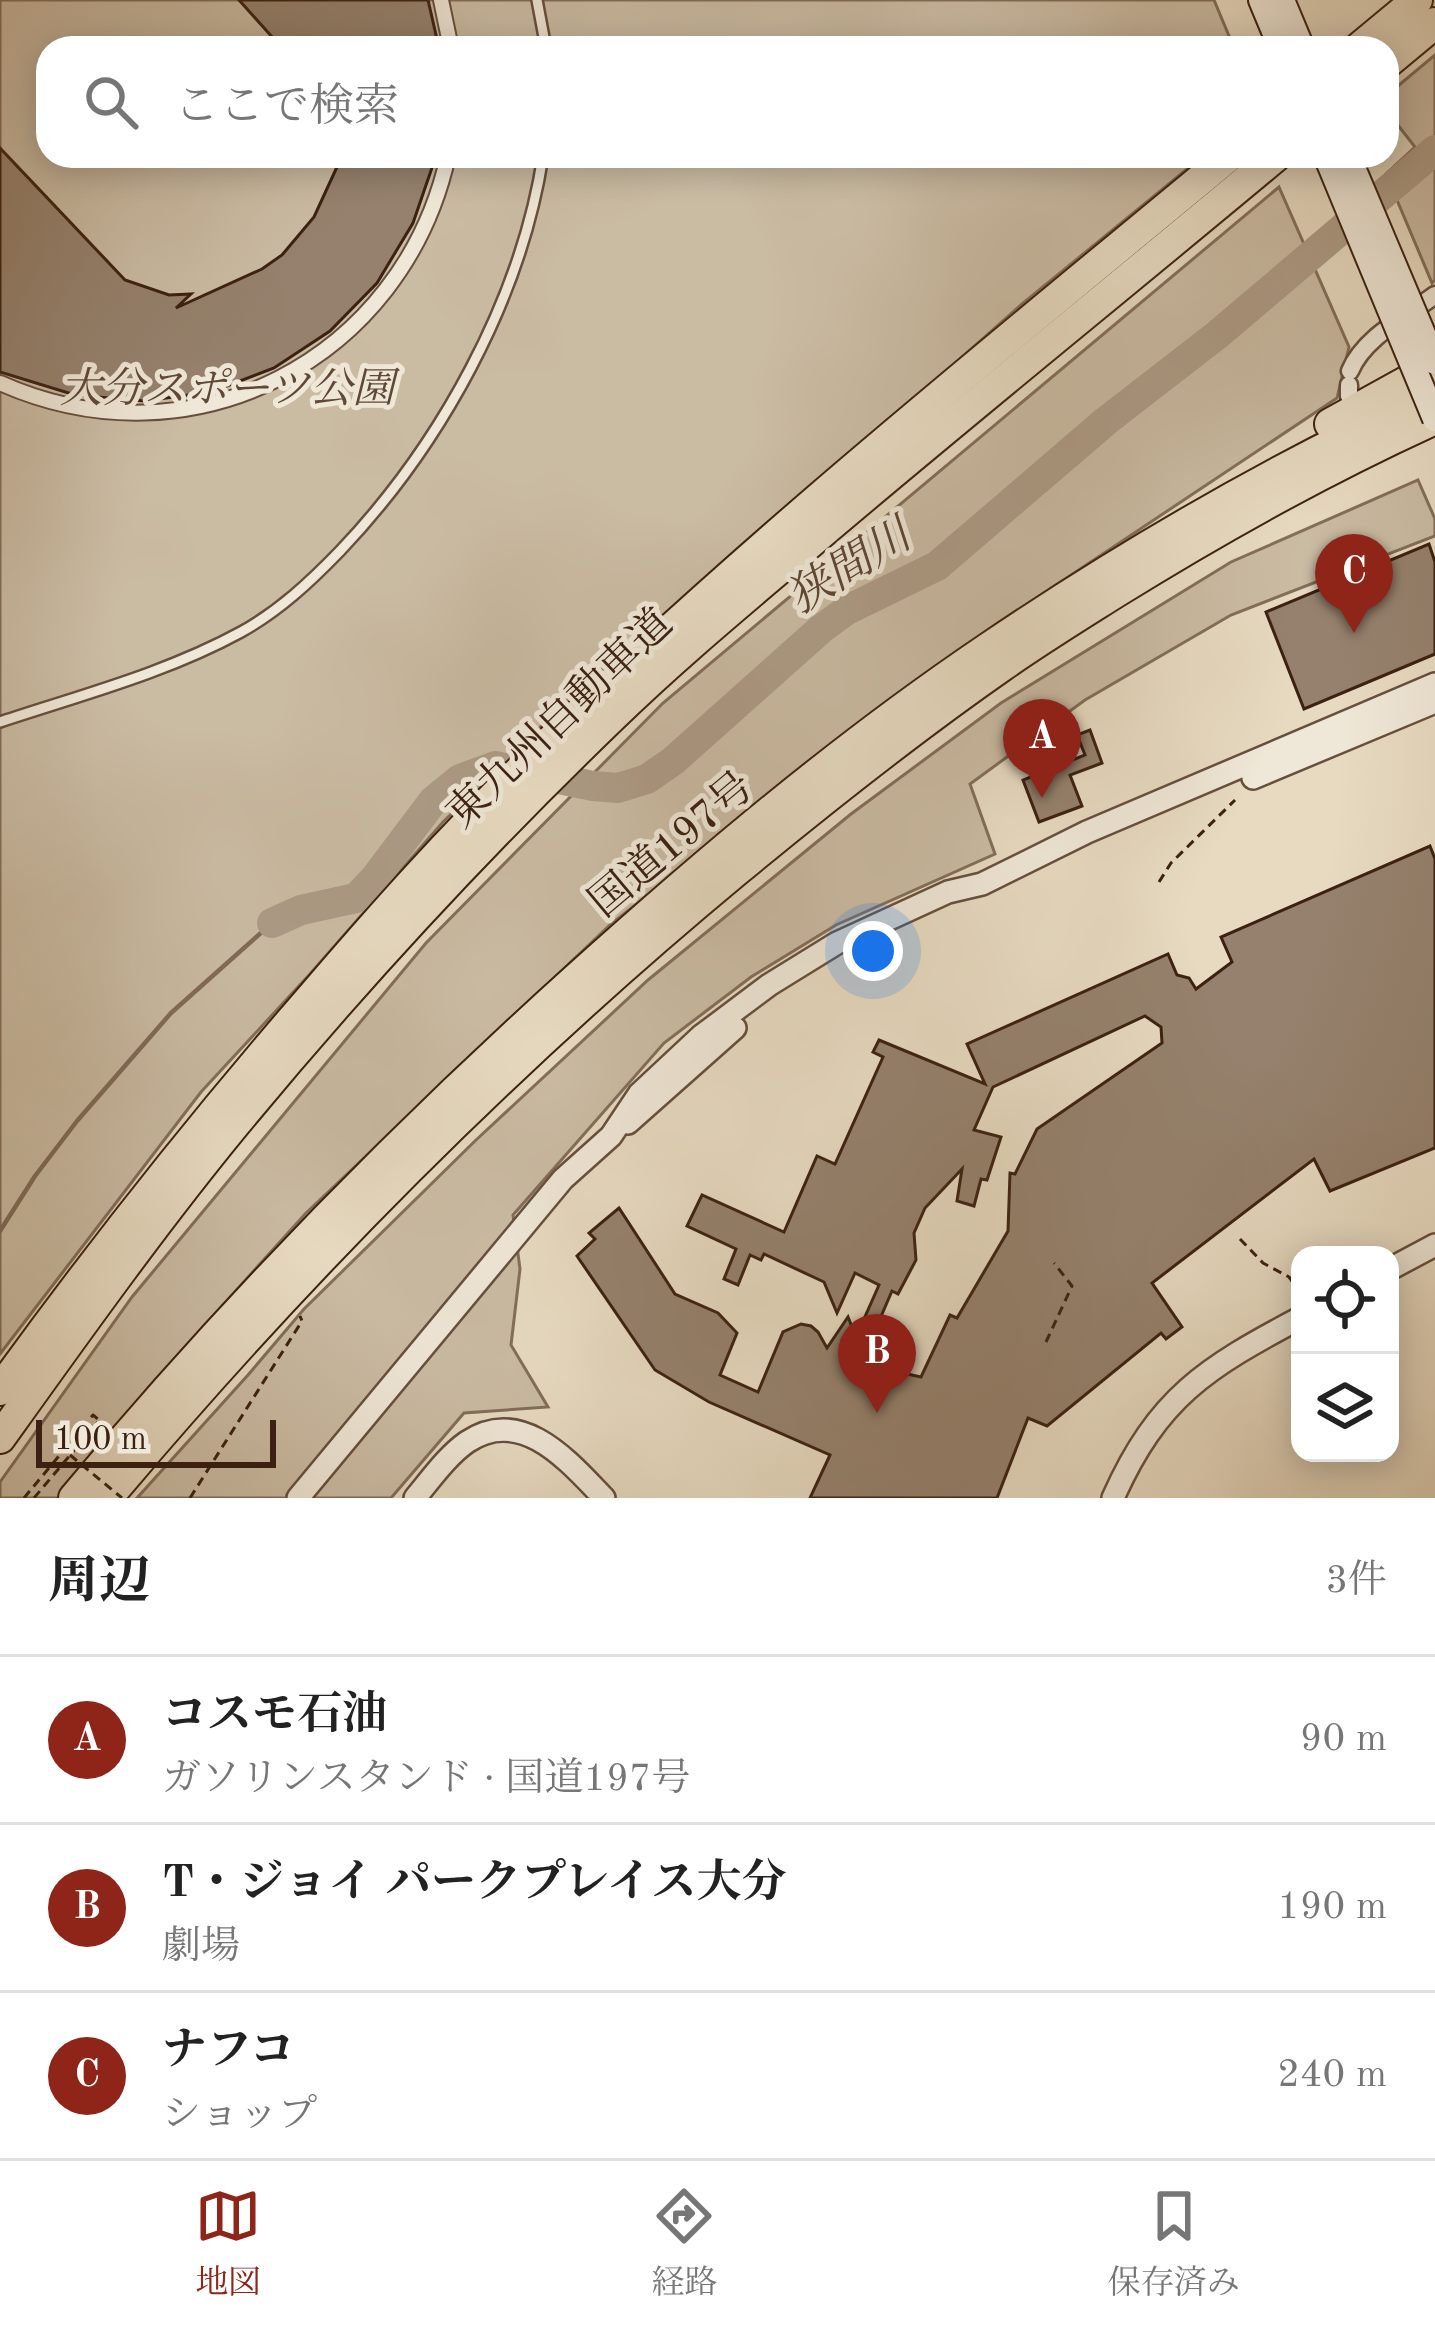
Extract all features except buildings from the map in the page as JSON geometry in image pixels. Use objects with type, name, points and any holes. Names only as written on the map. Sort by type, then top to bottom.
[{"type":"highway","points":[[1357,36],[1394,0]]},
{"type":"highway","points":[[1374,36],[1417,0]]},
{"type":"highway","points":[[1399,53],[1435,23]]},
{"type":"highway","name":"東九州自動車道","points":[[0,1390],[152,1187],[348,974],[471,857],[605,707],[836,481],[1214,168]]},
{"type":"highway","name":"東九州自動車道","points":[[605,707],[713,626],[1261,168]]},
{"type":"highway","points":[[1166,534],[1352,389],[1435,364]]},
{"type":"highway","name":"国道197号","points":[[74,1498],[338,1204],[470,1074],[634,927],[794,793],[984,651],[1166,534],[1435,394]]},
{"type":"highway","name":"国道197号","points":[[107,1498],[245,1338],[484,1096],[669,927],[773,840],[986,677],[1168,560],[1342,463],[1435,419]]},
{"type":"highway","points":[[986,677],[1061,640],[1265,520],[1435,443]]},
{"type":"highway","name":"東九州自動車道","points":[[0,1438],[348,974]]},
{"type":"main road","points":[[1261,0],[1276,36]]},
{"type":"main road","points":[[1282,0],[1297,36]]},
{"type":"main road","points":[[1331,168],[1435,419]]},
{"type":"main road","points":[[1353,168],[1435,364]]},
{"type":"street","points":[[442,0],[449,36]]},
{"type":"street","points":[[0,383],[74,406],[137,413],[203,406],[277,381],[331,347],[389,287],[415,248],[444,168]]},
{"type":"street","points":[[1352,389],[1358,355],[1435,295]]},
{"type":"street","points":[[298,1498],[502,1254],[579,1177],[611,1136],[722,1038],[800,982],[1087,832],[1435,684]]},
{"type":"street","points":[[982,884],[1435,702]]},
{"type":"street","points":[[1399,1264],[1435,1245]]},
{"type":"street","points":[[1113,1498],[1132,1458],[1164,1411],[1214,1367],[1291,1323]]},
{"type":"street","points":[[415,1498],[463,1445],[486,1433],[511,1430],[548,1445],[604,1498]]},
{"type":"lane","points":[[537,0],[544,36]]},
{"type":"lane","points":[[0,722],[208,649],[269,615],[334,557],[380,507],[470,369],[520,255],[540,168]]},
{"type":"path","points":[[1159,882],[1171,863],[1235,800]]},
{"type":"path","points":[[1240,1239],[1263,1263],[1291,1279]]},
{"type":"path","points":[[1046,1342],[1072,1286],[1054,1263]]},
{"type":"path","points":[[190,1498],[302,1322],[297,1309]]},
{"type":"path","points":[[24,1498],[93,1415],[109,1428]]},
{"type":"path","points":[[34,1498],[100,1421]]},
{"type":"path","points":[[70,1455],[122,1498]]},
{"type":"green space","name":"大分スポーツ公園","points":[[0,0],[1214,0],[1229,36],[36,36],[36,168],[1188,168],[1022,304],[602,667],[443,822],[201,1092],[0,1354]]},
{"type":"green space","points":[[1435,55],[1432,283],[1386,174],[1399,168],[1399,162],[1415,147],[1399,126],[1399,85]]},
{"type":"green space","points":[[1279,187],[1349,347],[1337,398],[963,647],[610,925],[306,1213],[148,1388],[68,1498],[0,1498],[0,1482],[132,1297],[426,943],[663,703]]},
{"type":"green space","points":[[1418,480],[1435,519],[1435,536],[1231,615],[1085,700],[970,784],[995,854],[836,925],[751,977],[664,1043],[513,1215],[520,1269],[511,1345],[548,1407],[464,1413],[391,1498],[137,1498],[304,1309],[476,1140],[648,980],[851,814],[1001,703],[1231,562]]},
{"type":"waterway","name":"狭間川","points":[[272,923],[301,910],[356,898],[433,801],[460,779],[495,766],[593,786],[618,788],[647,779],[821,629],[847,610],[937,566],[1435,150]]},
{"type":"waterway","points":[[0,1231],[77,1121],[171,1013],[272,923]]},
{"type":"place","name":"ナフコ","points":[[1354,633]]},
{"type":"place","name":"コスモ石油","points":[[1042,798]]},
{"type":"place","name":"T・ジョイ パークプレイス大分","points":[[877,1413]]}]
